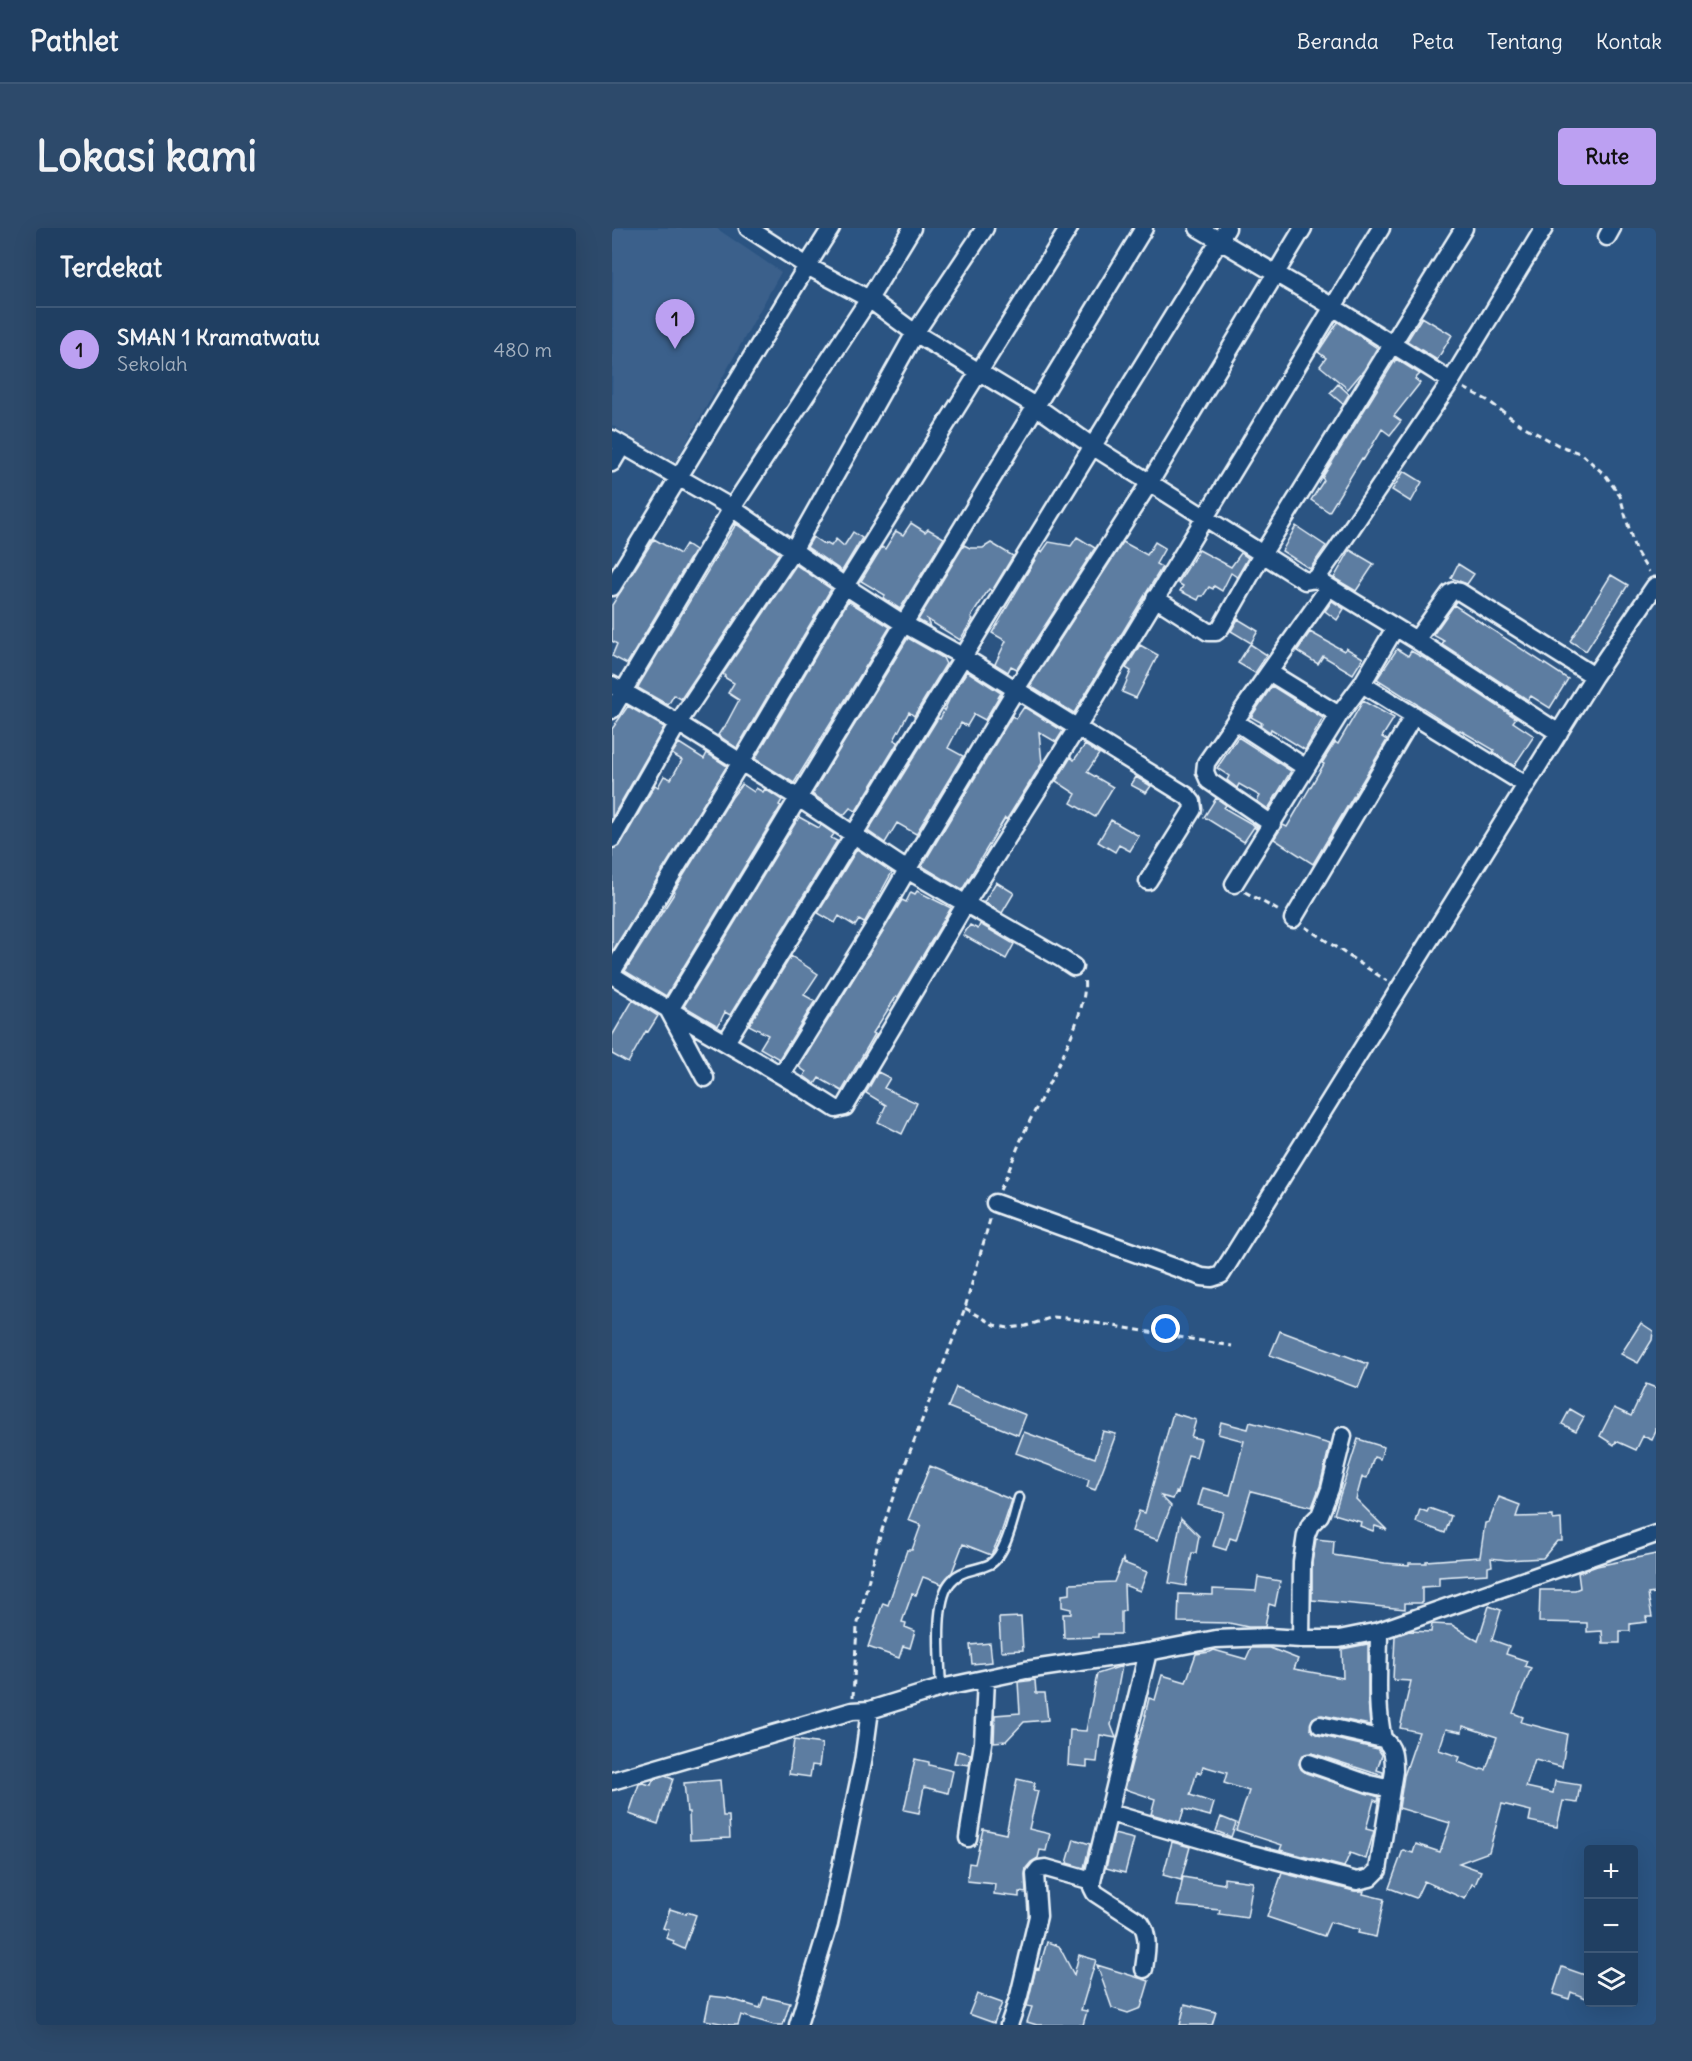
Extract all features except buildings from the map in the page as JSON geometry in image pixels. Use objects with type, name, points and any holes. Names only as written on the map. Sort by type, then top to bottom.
[{"type":"street","points":[[612,586],[831,228]]},
{"type":"street","points":[[612,710],[618,688],[732,508],[869,299],[912,228]]},
{"type":"street","points":[[612,838],[678,723],[794,549],[915,333],[985,228]]},
{"type":"street","points":[[1069,228],[845,586],[612,974],[669,1011],[782,1074],[836,1109],[845,1107],[966,903],[1077,728],[1382,228]]},
{"type":"street","points":[[669,1011],[1144,228]]},
{"type":"street","points":[[1198,228],[1223,235],[1275,273],[1451,381]]},
{"type":"street","points":[[782,1074],[859,952],[1016,689],[1150,482],[1304,228]]},
{"type":"street","points":[[1155,598],[1208,632],[1216,632],[1221,627],[1263,553],[1464,228]]},
{"type":"street","points":[[1272,824],[1209,781],[1206,776],[1206,763],[1269,672],[1544,228]]},
{"type":"street","points":[[751,229],[807,266],[869,299],[915,333],[1037,407],[1092,446],[1302,580],[1323,583],[1559,733]]},
{"type":"street","points":[[726,1042],[1223,235]]},
{"type":"street","points":[[612,463],[617,443],[732,508],[904,624],[962,656],[1188,796],[1193,808],[1149,881]]},
{"type":"street","points":[[995,1203],[1202,1277],[1212,1278],[1221,1275],[1594,676],[1655,586]]},
{"type":"street","points":[[1416,640],[1450,593],[1460,592],[1594,676]]},
{"type":"street","points":[[1234,884],[1339,715],[1362,684],[1395,628]]},
{"type":"street","points":[[1269,672],[1339,715]]},
{"type":"street","points":[[1362,684],[1526,785]]},
{"type":"street","points":[[618,688],[797,797],[907,870],[1062,959],[1078,971]]},
{"type":"street","points":[[1293,919],[1414,715]]},
{"type":"street","points":[[1236,722],[1306,768]]},
{"type":"street","points":[[669,1011],[705,1078]]},
{"type":"street","points":[[1301,1639],[1302,1562],[1306,1535],[1310,1525],[1320,1515],[1343,1436]]},
{"type":"street","points":[[612,1781],[852,1711],[870,1710],[941,1688],[987,1679],[1216,1639],[1268,1637],[1340,1639],[1379,1631],[1656,1534]]},
{"type":"street","points":[[1379,1631],[1377,1668],[1379,1719],[1383,1739]]},
{"type":"street","points":[[1144,1969],[1147,1941],[1141,1923],[1095,1893],[1092,1881],[1148,1652]]},
{"type":"street","points":[[968,1838],[983,1743],[987,1679]]},
{"type":"street","points":[[798,2025],[829,1924],[863,1762],[870,1710]]},
{"type":"street","points":[[1110,1813],[1248,1853],[1357,1881],[1370,1878],[1378,1870],[1394,1755],[1389,1743],[1383,1739],[1320,1725]]},
{"type":"street","points":[[1310,1763],[1369,1784],[1391,1789]]},
{"type":"street","points":[[1009,2025],[1019,1996],[1038,1916],[1035,1874],[1039,1869],[1046,1868],[1092,1881]]},
{"type":"lane","points":[[941,1688],[939,1634],[944,1594],[950,1583],[961,1573],[990,1564],[998,1557],[1006,1541],[1019,1498]]},
{"type":"path","points":[[1451,381],[1487,400],[1530,430],[1558,445],[1582,454],[1606,476],[1620,496],[1635,550],[1655,586]]},
{"type":"path","points":[[1234,884],[1293,919],[1399,989]]},
{"type":"path","points":[[852,1711],[857,1627],[878,1542],[896,1488],[965,1308],[995,1203],[1023,1134],[1063,1054],[1073,1028],[1085,986],[1078,971]]},
{"type":"path","points":[[965,1308],[995,1325],[1008,1328],[1026,1326],[1053,1317],[1067,1318],[1232,1346]]},
{"type":"shaded area","points":[[613,228],[716,228],[781,272],[674,465],[612,425]]},
{"type":"place","name":"SMAN 1 Kramatwatu","points":[[675,349]]}]
